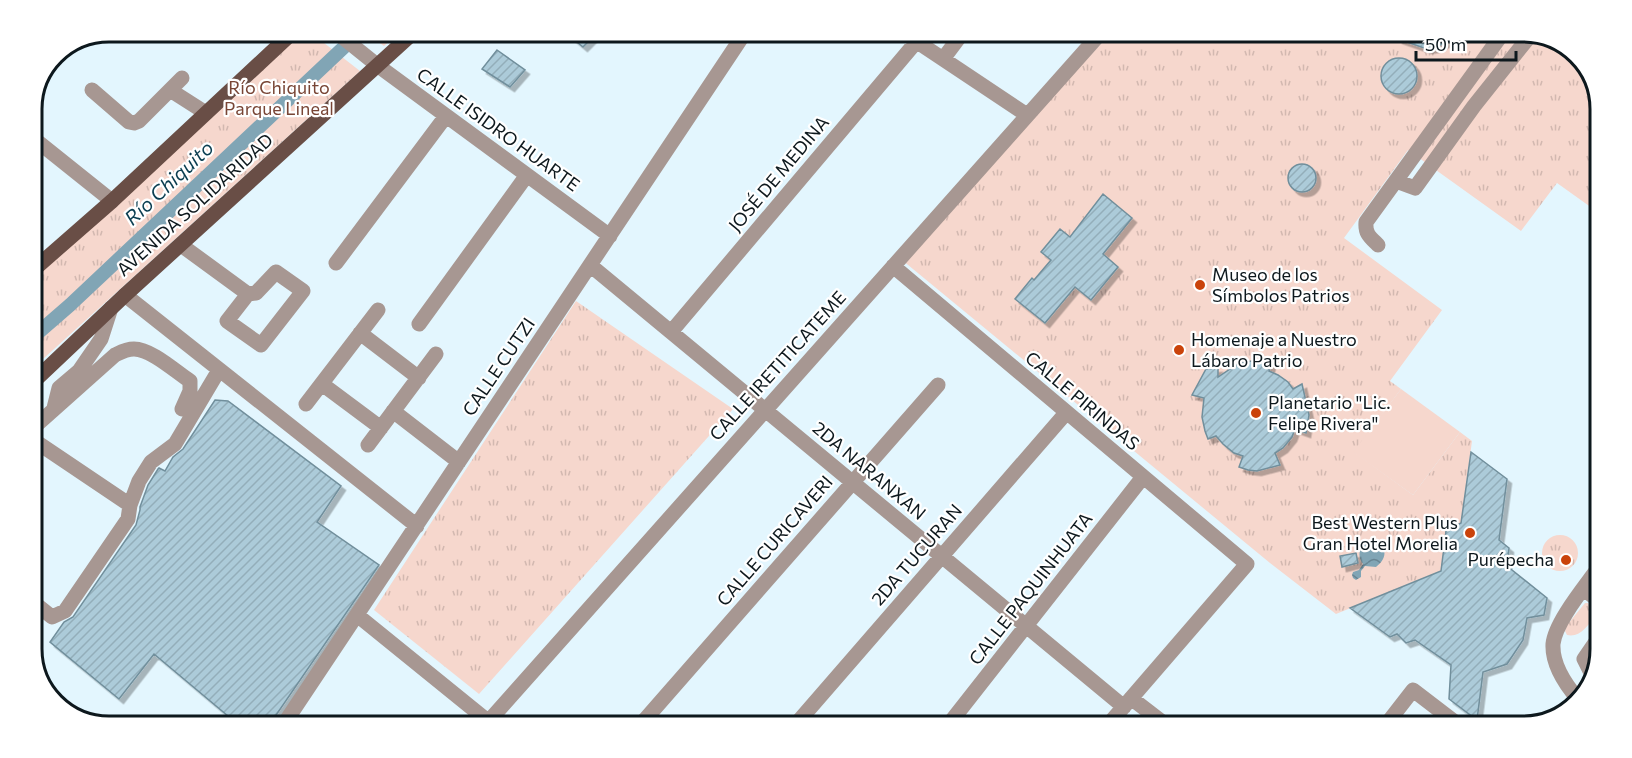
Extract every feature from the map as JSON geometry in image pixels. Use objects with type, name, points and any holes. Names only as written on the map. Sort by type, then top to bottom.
[{"type":"main road","points":[[42,263],[112,201],[281,42]]},
{"type":"main road","name":"AVENIDA SOLIDARIDAD","points":[[42,374],[403,42]]},
{"type":"street","name":"CALLE ISIDRO HUARTE","points":[[348,42],[610,236]]},
{"type":"street","name":"CALLE CUTZI","points":[[289,716],[739,42]]},
{"type":"street","name":"JOSÉ DE MEDINA","points":[[671,332],[909,42]]},
{"type":"street","points":[[918,42],[1027,115]]},
{"type":"street","points":[[943,59],[956,42]]},
{"type":"street","name":"CALLE IRETITICATEME","points":[[493,716],[1093,42]]},
{"type":"street","points":[[1378,244],[1367,235],[1366,222],[1496,42]]},
{"type":"street","points":[[1396,181],[1419,183],[1471,110],[1526,42]]},
{"type":"street","points":[[92,90],[129,122],[134,123],[139,121],[182,78]]},
{"type":"street","points":[[170,90],[206,113]]},
{"type":"street","points":[[336,262],[446,116]]},
{"type":"street","points":[[42,145],[112,201]]},
{"type":"street","points":[[419,324],[526,175]]},
{"type":"street","points":[[181,245],[248,294],[256,293],[276,272],[303,291],[261,345],[227,321],[248,294]]},
{"type":"street","name":"2DA NARANXAN","points":[[590,265],[1026,626],[1128,702],[1151,716]]},
{"type":"street","name":"CALLE PIRINDAS","points":[[893,266],[1247,564],[1128,702]]},
{"type":"street","points":[[125,295],[417,526]]},
{"type":"street","points":[[54,408],[59,388],[79,371],[101,339],[111,308]]},
{"type":"street","points":[[306,404],[378,310]]},
{"type":"street","points":[[360,333],[418,378]]},
{"type":"street","points":[[42,419],[115,355],[125,350],[135,349],[146,352],[190,381],[190,391],[182,410]]},
{"type":"street","points":[[368,445],[436,354]]},
{"type":"street","points":[[42,609],[52,617],[65,611],[128,519],[130,505],[139,481],[151,462],[175,444],[219,370]]},
{"type":"street","points":[[322,384],[381,428]]},
{"type":"street","name":"CALLE CURICAVERI","points":[[648,716],[938,385]]},
{"type":"street","points":[[393,411],[459,462]]},
{"type":"street","name":"2DA TUCURAN","points":[[803,716],[1066,413]]},
{"type":"street","points":[[42,447],[130,505]]},
{"type":"street","name":"CALLE PAQUINHUATA","points":[[955,716],[1143,477]]},
{"type":"street","points":[[1573,693],[1555,661],[1553,644],[1558,629],[1574,601],[1590,593]]},
{"type":"street","points":[[357,615],[481,716]]},
{"type":"street","points":[[1555,661],[1584,658],[1590,650]]},
{"type":"street","points":[[1584,658],[1588,666]]},
{"type":"street","points":[[1393,716],[1413,690],[1447,716]]},
{"type":"street","points":[[1116,716],[1128,702]]},
{"type":"green space","name":"Río Chiquito Parque Lineal","points":[[291,42],[323,42],[360,71],[42,360],[42,270]]},
{"type":"green space","points":[[1102,42],[1536,43],[1564,56],[1576,68],[1589,96],[1590,207],[1557,183],[1521,231],[1408,150],[1344,238],[1442,310],[1390,381],[1401,389],[1354,452],[1413,495],[1460,432],[1472,441],[1461,523],[1446,531],[1441,571],[1336,614],[1270,563],[902,260]]},
{"type":"green space","points":[[576,301],[733,409],[479,694],[374,610]]},
{"type":"green space","points":[[1401,389],[1460,432],[1413,495],[1353,452]]},
{"type":"green space","points":[[1560,535],[1573,540],[1578,553],[1573,566],[1560,571],[1547,566],[1542,553],[1547,540]]},
{"type":"green space","points":[[1585,603],[1588,603],[1590,623],[1586,627],[1576,635],[1567,635],[1565,631],[1567,625]]},
{"type":"water","points":[[1371,541],[1383,548],[1383,559],[1376,567],[1365,566],[1361,571],[1361,577],[1356,580],[1353,578],[1353,572],[1359,570],[1363,564],[1360,550]]},
{"type":"building","points":[[577,42],[588,42],[583,47]]},
{"type":"building","points":[[1407,42],[1447,42],[1427,49]]},
{"type":"building","points":[[497,50],[525,70],[510,87],[482,69]]},
{"type":"building","points":[[1399,58],[1412,63],[1417,76],[1412,89],[1399,94],[1386,89],[1381,76],[1386,63]]},
{"type":"building","points":[[1302,164],[1312,168],[1316,178],[1312,188],[1302,192],[1292,188],[1288,178],[1292,168]]},
{"type":"building","points":[[1103,194],[1132,218],[1103,254],[1118,267],[1091,300],[1075,287],[1045,323],[1015,299],[1051,260],[1041,252],[1060,229],[1070,237]]},
{"type":"building","name":"Planetario \"Lic. Felipe Rivera\"","points":[[1258,360],[1271,364],[1269,371],[1288,382],[1293,389],[1302,384],[1309,415],[1306,433],[1295,429],[1283,448],[1275,453],[1280,465],[1257,471],[1239,467],[1243,456],[1234,453],[1216,436],[1208,439],[1202,417],[1204,398],[1192,395],[1206,369],[1218,368],[1218,377],[1239,363]]},
{"type":"building","points":[[215,400],[228,401],[341,486],[317,522],[379,565],[275,716],[228,716],[154,654],[119,699],[50,642],[64,622],[73,617],[136,525],[148,485],[158,469],[165,471],[173,457],[183,449]]},
{"type":"building","points":[[1471,452],[1507,479],[1499,540],[1509,548],[1507,566],[1547,598],[1544,615],[1527,618],[1523,640],[1507,664],[1483,672],[1478,716],[1472,716],[1449,699],[1451,665],[1415,640],[1406,643],[1397,634],[1390,637],[1350,608],[1441,571],[1446,531],[1461,523]]},
{"type":"building","points":[[1356,553],[1358,563],[1342,567],[1340,556]]},
{"type":"waterway","name":"Río Chiquito","points":[[42,329],[349,42]]},
{"type":"place","name":"Museo de los Símbolos Patrios","points":[[1200,285]]},
{"type":"place","name":"Homenaje a Nuestro Lábaro Patrio","points":[[1179,350]]},
{"type":"place","name":"Planetario \"Lic. Felipe Rivera\"","points":[[1256,413]]},
{"type":"place","name":"Best Western Plus Gran Hotel Morelia","points":[[1470,533]]},
{"type":"place","name":"Purépecha","points":[[1566,560]]}]
